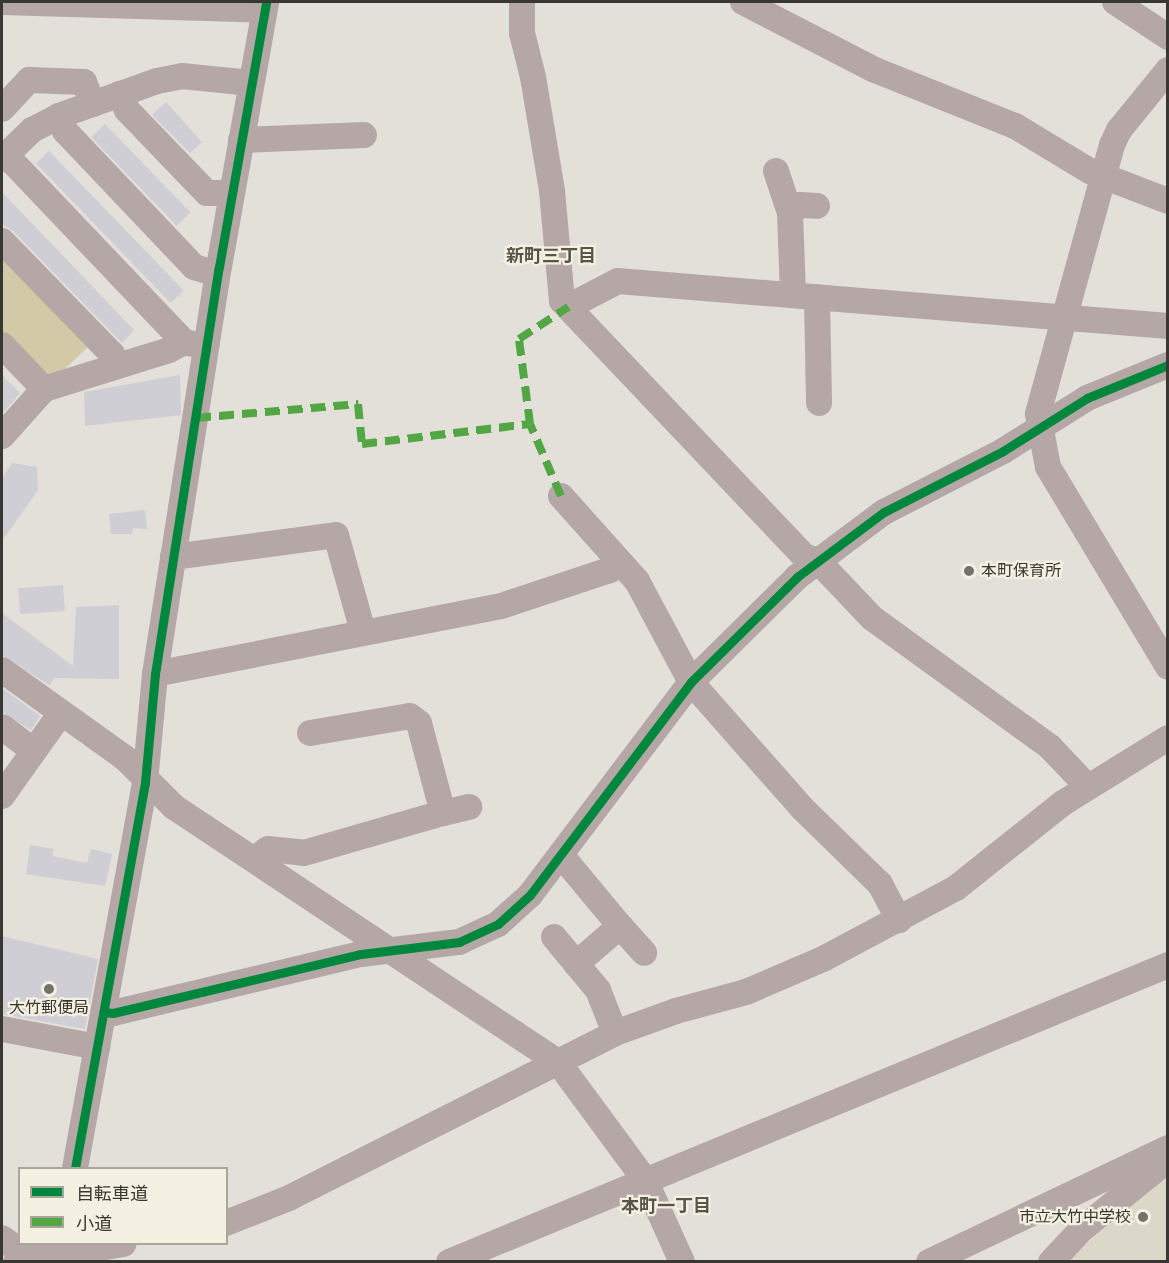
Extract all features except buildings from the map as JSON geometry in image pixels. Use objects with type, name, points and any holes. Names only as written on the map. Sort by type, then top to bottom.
[{"type":"street","points":[[2,2],[265,6],[244,83],[220,193],[195,344],[173,557],[155,674],[146,782],[75,1167]]},
{"type":"street","points":[[522,2],[522,33],[533,77],[552,191],[562,301],[805,557],[817,560],[872,618],[1050,747],[1087,786]]},
{"type":"street","points":[[743,2],[875,70],[1015,126],[1103,177],[1167,201]]},
{"type":"street","points":[[1115,2],[1167,37]]},
{"type":"street","points":[[1167,70],[1119,130],[1103,177],[1042,393],[1038,429],[1048,467],[1061,492],[1167,663]]},
{"type":"street","points":[[195,344],[4,157],[32,130],[59,116],[119,94],[182,76],[244,83]]},
{"type":"street","points":[[2,109],[29,80],[84,82],[93,104]]},
{"type":"street","points":[[195,344],[241,140],[244,83]]},
{"type":"street","points":[[119,94],[127,110],[207,193],[220,193]]},
{"type":"street","points":[[59,116],[65,131],[194,267],[207,271]]},
{"type":"street","points":[[241,140],[364,135]]},
{"type":"street","points":[[776,171],[790,213],[805,296],[819,403]]},
{"type":"street","points":[[790,213],[800,206],[817,206]]},
{"type":"street","points":[[2,241],[112,354],[116,365]]},
{"type":"street","points":[[568,307],[618,281],[1064,315],[1167,326]]},
{"type":"street","points":[[3,432],[44,389],[116,365],[195,344]]},
{"type":"street","points":[[2,345],[44,389]]},
{"type":"street","points":[[104,1012],[113,1013],[361,954],[396,952],[459,942],[498,924],[530,895],[691,682],[817,560],[884,512],[1038,429],[1107,388],[1167,365]]},
{"type":"street","points":[[561,496],[637,580],[691,682],[802,808],[880,884],[899,920]]},
{"type":"street","points":[[173,557],[336,535],[363,632]]},
{"type":"street","points":[[155,674],[501,606],[621,563]]},
{"type":"street","points":[[2,670],[125,758],[146,782],[174,807],[396,952],[558,1062],[645,1180],[682,1262]]},
{"type":"street","points":[[5,785],[34,751],[61,713]]},
{"type":"street","points":[[310,734],[410,716],[419,723],[443,813]]},
{"type":"street","points":[[2,727],[34,751]]},
{"type":"street","points":[[228,1222],[289,1198],[615,1033],[779,979],[899,920],[956,888],[1087,786],[1167,738]]},
{"type":"street","points":[[255,859],[268,849],[304,853],[469,807]]},
{"type":"street","points":[[561,855],[644,953]]},
{"type":"street","points":[[576,964],[620,926]]},
{"type":"street","points":[[554,938],[598,990],[615,1033]]},
{"type":"street","points":[[449,1262],[645,1180],[1165,974]]},
{"type":"street","points":[[2,1029],[97,1047]]},
{"type":"street","points":[[929,1262],[1166,1148]]},
{"type":"street","points":[[1050,1262],[1082,1229],[1158,1168],[1166,1148]]},
{"type":"street","points":[[1058,1201],[1082,1229]]},
{"type":"street","points":[[2,1238],[14,1246],[55,1254]]},
{"type":"street","points":[[16,1262],[117,1245]]},
{"type":"shaded area","points":[[2,250],[90,345],[49,384],[2,333]]},
{"type":"shaded area","name":"市立大竹中学校","points":[[1162,1180],[1167,1181],[1167,1261],[1065,1262]]},
{"type":"marked path","points":[[561,496],[530,424],[519,339],[568,307]]},
{"type":"marked path","points":[[196,418],[358,404],[362,444],[530,424]]},
{"type":"cycle path","points":[[75,1167],[145,782],[155,674],[219,267],[266,2]]},
{"type":"cycle path","points":[[104,1012],[113,1013],[361,954],[459,942],[498,924],[530,895],[691,682],[797,577],[884,512],[1003,451],[1087,398],[1168,365]]},
{"type":"place","name":"本町保育所","points":[[969,571]]},
{"type":"place","name":"大竹郵便局","points":[[49,989]]},
{"type":"place","name":"市立大竹中学校","points":[[1143,1217]]},
{"type":"district","name":"新町三丁目","points":[[551,256]]},
{"type":"district","name":"本町一丁目","points":[[666,1206]]}]
